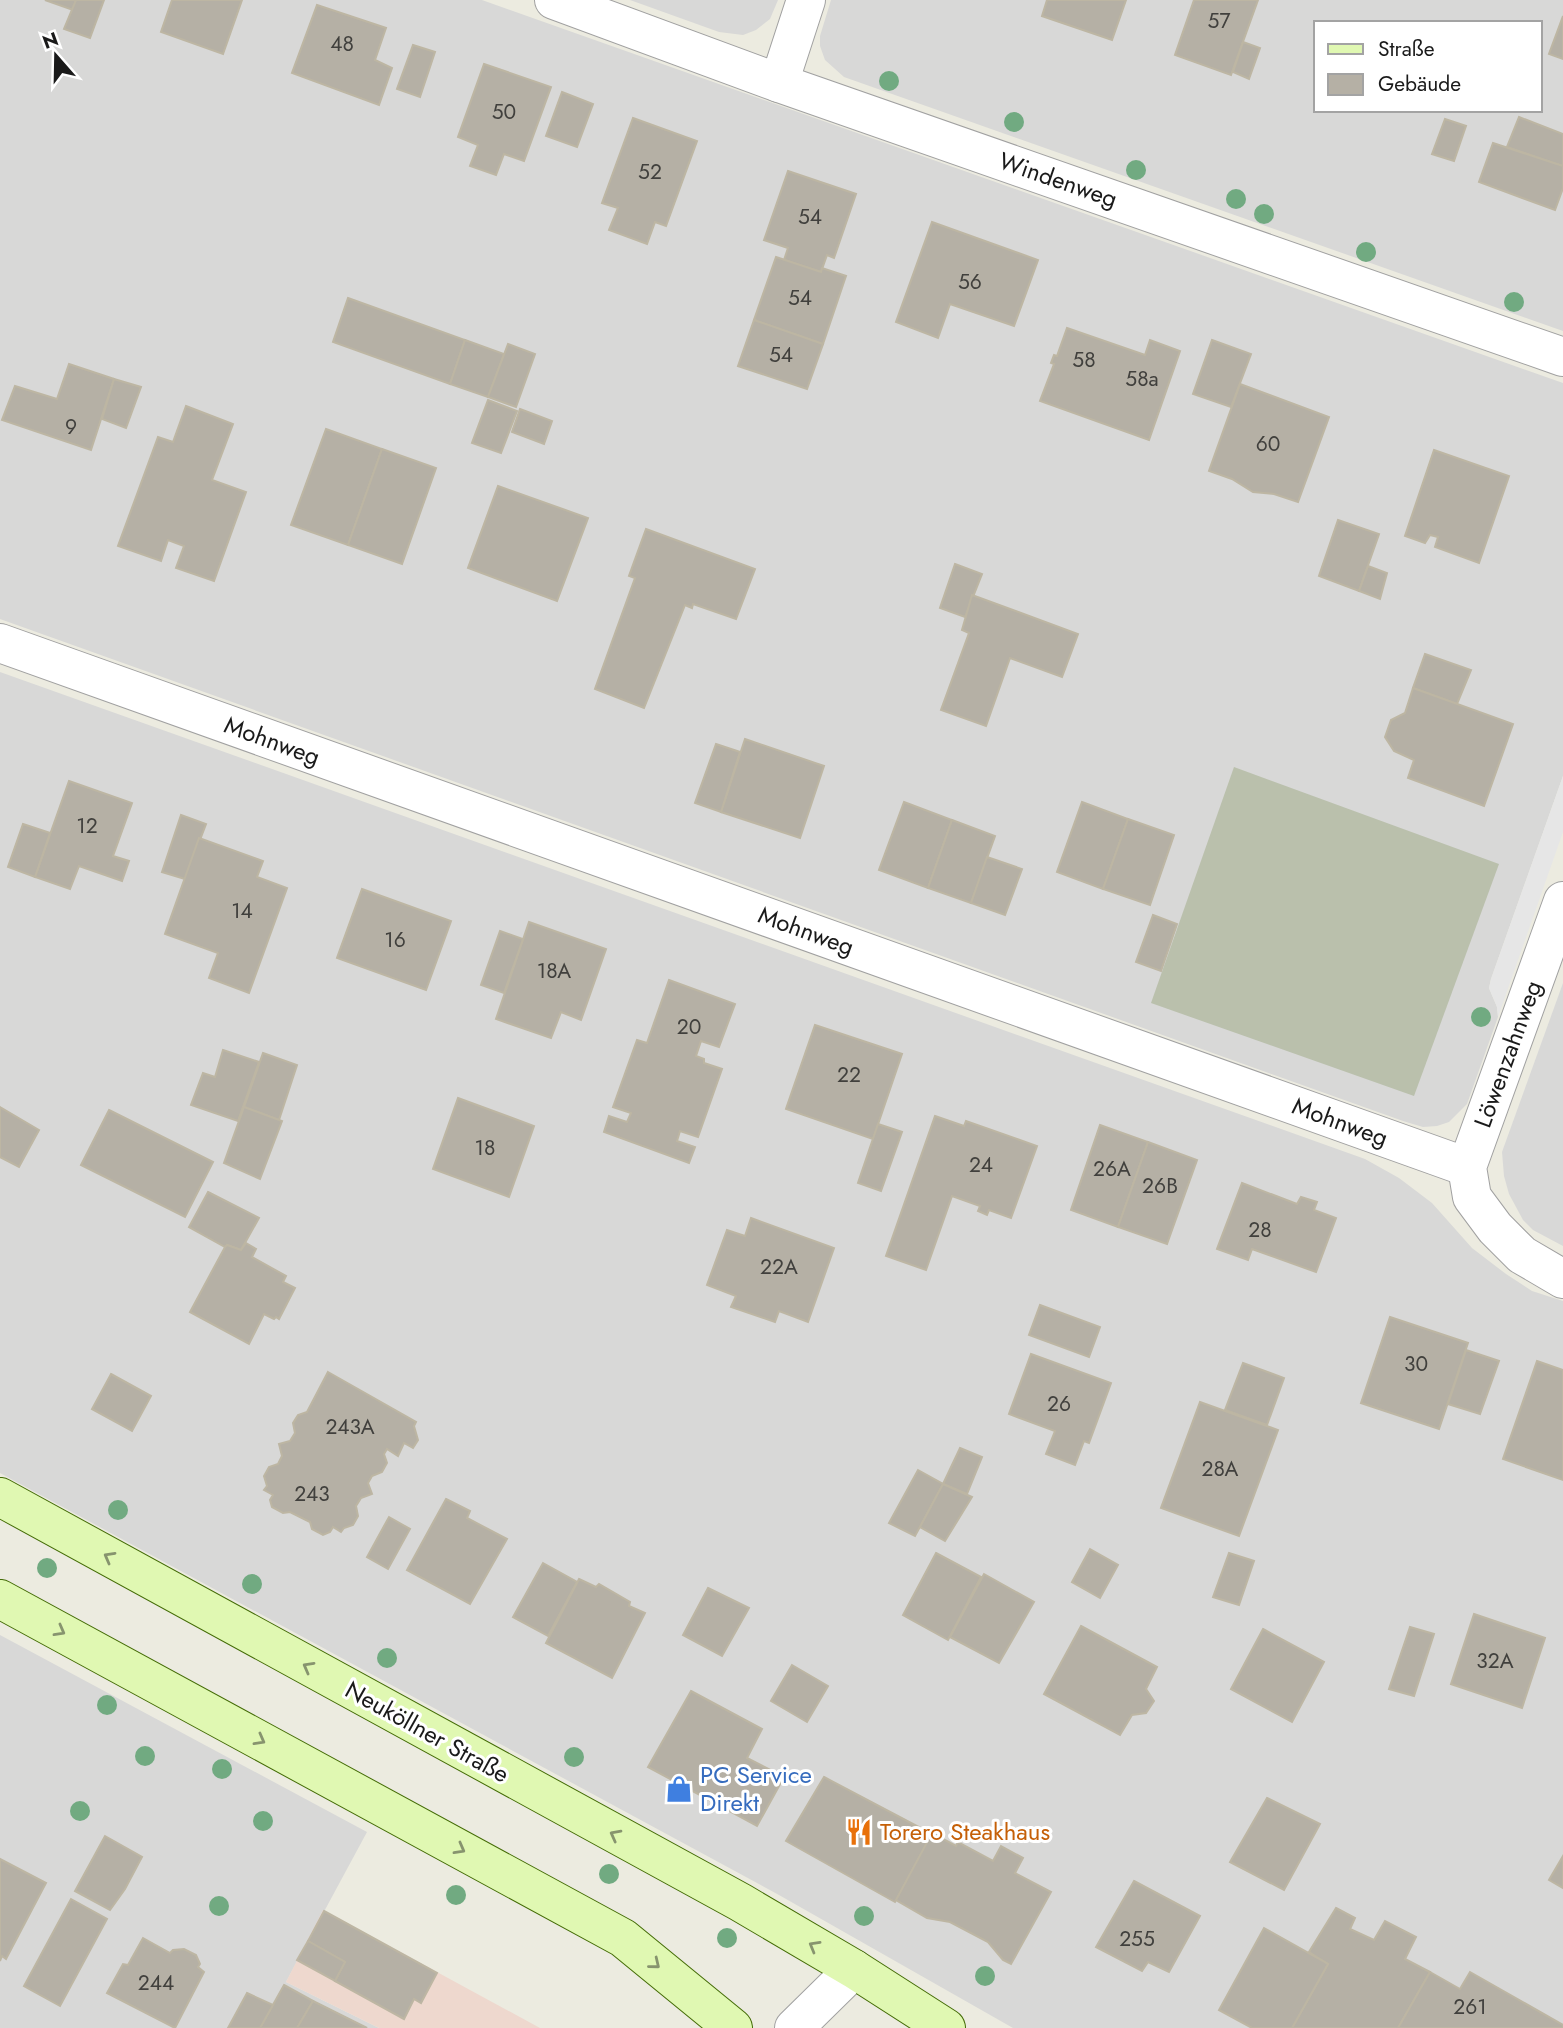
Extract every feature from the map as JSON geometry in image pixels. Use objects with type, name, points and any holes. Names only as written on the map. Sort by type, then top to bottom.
[{"type":"main road","name":"Neuköllner Straße","points":[[0,1497],[740,1902],[946,2028]]},
{"type":"main road","points":[[0,1599],[623,1938],[733,2028]]},
{"type":"street","name":"Windenweg","points":[[554,0],[779,83],[1563,357]]},
{"type":"street","points":[[779,83],[806,0]]},
{"type":"street","name":"Mohnweg","points":[[0,643],[1467,1167]]},
{"type":"street","name":"Löwenzahnweg","points":[[1467,1167],[1563,901]]},
{"type":"street","points":[[1467,1167],[1472,1197],[1494,1228],[1522,1255],[1563,1279]]},
{"type":"street","points":[[794,2028],[853,1969]]},
{"type":"shaded area","points":[[0,0],[482,0],[1563,383],[1563,776],[1491,979],[1489,988],[1498,1017],[1467,1104],[1449,1122],[1437,1126],[1423,1127],[1403,1121],[0,619]]},
{"type":"shaded area","points":[[630,0],[778,0],[770,19],[756,30],[743,35],[719,32]]},
{"type":"shaded area","points":[[831,0],[1563,0],[1563,331],[844,77],[825,60],[820,36]]},
{"type":"shaded area","points":[[0,672],[1365,1159],[1399,1178],[1432,1203],[1472,1248],[1506,1274],[1532,1291],[1563,1301],[1563,2028],[1013,2028],[779,1895],[0,1473]]},
{"type":"shaded area","points":[[1234,767],[1499,864],[1414,1096],[1151,1003]]},
{"type":"shaded area","points":[[1563,776],[1563,832],[1498,1017],[1489,988],[1491,979]]},
{"type":"shaded area","points":[[1563,983],[1563,1246],[1533,1230],[1523,1220],[1509,1194],[1502,1152]]},
{"type":"shaded area","points":[[0,1635],[367,1832],[286,1982],[379,2028],[0,2028]]},
{"type":"shaded area","points":[[323,1910],[540,2028],[379,2028],[286,1982]]},
{"type":"building","points":[[45,0],[76,0],[73,10]]},
{"type":"building","points":[[76,0],[104,0],[90,38],[64,29]]},
{"type":"building","points":[[172,0],[242,0],[223,54],[161,32]]},
{"type":"building","points":[[1047,0],[1126,0],[1112,40],[1042,16]]},
{"type":"building","points":[[1194,0],[1258,0],[1231,75],[1175,55]]},
{"type":"building","points":[[317,5],[386,28],[375,60],[392,68],[379,105],[292,73]]},
{"type":"building","points":[[1563,16],[1563,59],[1549,54]]},
{"type":"building","points":[[1243,42],[1260,48],[1249,79],[1233,72]]},
{"type":"building","points":[[413,45],[435,52],[420,97],[397,89]]},
{"type":"building","points":[[484,64],[551,87],[524,161],[504,154],[496,175],[470,166],[478,145],[458,137]]},
{"type":"building","points":[[562,92],[593,104],[577,147],[546,136]]},
{"type":"building","points":[[1519,117],[1563,134],[1563,166],[1507,147]]},
{"type":"building","points":[[633,118],[697,141],[666,226],[655,222],[647,244],[609,230],[618,208],[602,203]]},
{"type":"building","points":[[1445,119],[1466,126],[1454,161],[1432,154]]},
{"type":"building","points":[[1493,143],[1563,166],[1563,188],[1555,210],[1479,182]]},
{"type":"building","points":[[788,171],[856,194],[834,258],[827,255],[821,272],[784,260],[788,248],[764,240]]},
{"type":"building","points":[[932,222],[1038,260],[1014,326],[950,304],[938,338],[896,322]]},
{"type":"building","points":[[776,257],[821,272],[822,268],[846,276],[823,344],[754,320]]},
{"type":"building","points":[[348,298],[465,340],[450,384],[333,342]]},
{"type":"building","points":[[754,320],[823,344],[807,389],[738,366]]},
{"type":"building","points":[[1067,328],[1145,355],[1150,340],[1180,351],[1149,440],[1040,401],[1054,364],[1051,363],[1054,355],[1057,356]]},
{"type":"building","points":[[465,340],[504,354],[488,397],[450,384]]},
{"type":"building","points":[[1212,340],[1251,354],[1231,407],[1193,394]]},
{"type":"building","points":[[508,344],[535,354],[516,407],[488,397]]},
{"type":"building","points":[[69,364],[114,379],[91,450],[2,420],[15,386],[57,399]]},
{"type":"building","points":[[114,379],[141,387],[126,428],[102,419]]},
{"type":"building","points":[[1240,384],[1329,417],[1298,502],[1274,494],[1253,492],[1232,479],[1209,471]]},
{"type":"building","points":[[488,400],[517,411],[501,453],[472,443]]},
{"type":"building","points":[[186,406],[233,424],[212,480],[246,492],[214,581],[176,568],[184,546],[168,540],[161,561],[118,546],[158,437],[173,442]]},
{"type":"building","points":[[520,409],[552,421],[544,444],[512,432]]},
{"type":"building","points":[[326,429],[382,449],[348,545],[291,525]]},
{"type":"building","points":[[382,449],[436,468],[402,564],[348,545]]},
{"type":"building","points":[[1434,450],[1509,476],[1479,563],[1435,547],[1438,537],[1430,535],[1425,543],[1405,536]]},
{"type":"building","points":[[498,486],[588,518],[557,601],[468,568]]},
{"type":"building","points":[[1338,520],[1379,534],[1359,591],[1319,576]]},
{"type":"building","points":[[646,529],[755,569],[736,619],[693,604],[692,608],[685,605],[644,708],[595,689],[635,578],[629,576]]},
{"type":"building","points":[[955,564],[982,574],[965,617],[940,608]]},
{"type":"building","points":[[1368,566],[1387,573],[1380,599],[1359,591]]},
{"type":"building","points":[[972,595],[1078,634],[1062,677],[1010,658],[986,726],[941,710],[969,633],[962,630]]},
{"type":"building","points":[[1425,654],[1471,670],[1457,704],[1413,688]]},
{"type":"building","points":[[1413,688],[1513,724],[1484,806],[1408,778],[1414,760],[1394,751],[1385,737],[1391,720],[1405,713]]},
{"type":"building","points":[[745,739],[824,766],[800,838],[721,812]]},
{"type":"building","points":[[716,744],[740,752],[721,812],[695,803]]},
{"type":"building","points":[[69,781],[132,803],[113,856],[129,861],[122,881],[79,866],[70,889],[35,877]]},
{"type":"building","points":[[904,802],[952,820],[928,888],[879,870]]},
{"type":"building","points":[[1082,802],[1128,819],[1103,889],[1057,872]]},
{"type":"building","points":[[181,815],[206,824],[185,879],[162,872]]},
{"type":"building","points":[[1128,819],[1174,835],[1150,905],[1103,889]]},
{"type":"building","points":[[952,820],[995,836],[971,903],[928,888]]},
{"type":"building","points":[[23,824],[50,833],[35,877],[8,867]]},
{"type":"building","points":[[199,838],[263,861],[257,877],[287,888],[249,993],[209,978],[218,953],[165,934]]},
{"type":"building","points":[[987,857],[1022,869],[1005,915],[971,903]]},
{"type":"building","points":[[362,889],[451,921],[426,990],[337,958]]},
{"type":"building","points":[[1153,915],[1177,924],[1161,971],[1136,962]]},
{"type":"building","points":[[529,922],[606,949],[581,1020],[561,1012],[551,1038],[496,1019]]},
{"type":"building","points":[[500,931],[523,939],[504,993],[481,985]]},
{"type":"building","points":[[669,980],[735,1004],[719,1047],[701,1041],[696,1056],[704,1059],[704,1063],[722,1069],[698,1137],[680,1131],[677,1141],[695,1147],[689,1163],[604,1132],[609,1116],[627,1122],[631,1113],[613,1107],[637,1040],[647,1043]]},
{"type":"building","points":[[815,1025],[902,1054],[873,1139],[786,1109]]},
{"type":"building","points":[[223,1050],[259,1062],[238,1121],[191,1105],[203,1073],[215,1077]]},
{"type":"building","points":[[263,1053],[297,1065],[279,1120],[244,1107]]},
{"type":"building","points":[[458,1098],[534,1126],[509,1197],[433,1169]]},
{"type":"building","points":[[0,1107],[39,1130],[19,1167],[0,1157]]},
{"type":"building","points":[[244,1107],[282,1121],[260,1179],[224,1163]]},
{"type":"building","points":[[109,1110],[213,1162],[185,1217],[81,1165]]},
{"type":"building","points":[[935,1116],[964,1126],[966,1121],[1037,1146],[1011,1218],[989,1210],[987,1215],[978,1211],[980,1206],[952,1196],[926,1270],[886,1256]]},
{"type":"building","points":[[878,1124],[902,1132],[881,1191],[858,1183]]},
{"type":"building","points":[[1100,1125],[1148,1142],[1118,1227],[1071,1210]]},
{"type":"building","points":[[1148,1142],[1197,1160],[1167,1244],[1118,1227]]},
{"type":"building","points":[[1242,1183],[1297,1204],[1301,1197],[1317,1202],[1314,1210],[1336,1218],[1316,1272],[1252,1249],[1248,1260],[1217,1249]]},
{"type":"building","points":[[208,1192],[259,1218],[241,1250],[227,1245],[225,1247],[189,1227]]},
{"type":"building","points":[[751,1218],[834,1248],[808,1322],[779,1311],[775,1322],[731,1307],[736,1296],[707,1285],[727,1230],[745,1236]]},
{"type":"building","points":[[246,1243],[256,1249],[252,1257],[286,1276],[283,1282],[295,1288],[279,1319],[264,1314],[249,1344],[190,1312],[225,1247],[227,1245],[241,1250]]},
{"type":"building","points":[[1040,1305],[1100,1327],[1089,1357],[1029,1335]]},
{"type":"building","points":[[1390,1317],[1468,1343],[1439,1429],[1361,1403]]},
{"type":"building","points":[[1466,1350],[1499,1361],[1480,1414],[1448,1404]]},
{"type":"building","points":[[1031,1354],[1111,1383],[1089,1443],[1084,1441],[1075,1465],[1046,1454],[1055,1431],[1009,1414]]},
{"type":"building","points":[[1537,1361],[1563,1370],[1563,1480],[1503,1459]]},
{"type":"building","points":[[1243,1363],[1284,1378],[1267,1425],[1225,1410]]},
{"type":"building","points":[[328,1372],[416,1422],[414,1426],[418,1440],[413,1448],[404,1443],[398,1456],[387,1449],[384,1454],[387,1463],[382,1472],[372,1476],[368,1483],[372,1494],[361,1498],[356,1506],[358,1516],[353,1525],[341,1532],[333,1527],[323,1535],[312,1529],[310,1522],[272,1507],[270,1500],[273,1495],[264,1490],[267,1486],[264,1476],[269,1467],[278,1464],[282,1456],[279,1444],[290,1441],[295,1433],[293,1423],[298,1415],[307,1412]]},
{"type":"building","points":[[111,1374],[151,1396],[132,1431],[92,1409]]},
{"type":"building","points":[[1200,1402],[1278,1430],[1239,1536],[1161,1508]]},
{"type":"building","points":[[960,1448],[982,1457],[967,1494],[943,1484]]},
{"type":"building","points":[[918,1470],[943,1484],[915,1536],[889,1523]]},
{"type":"building","points":[[943,1484],[972,1497],[945,1541],[920,1527]]},
{"type":"building","points":[[446,1499],[470,1511],[467,1518],[507,1539],[470,1604],[407,1570]]},
{"type":"building","points":[[389,1517],[410,1529],[388,1569],[367,1557]]},
{"type":"building","points":[[1090,1549],[1118,1565],[1100,1598],[1072,1582]]},
{"type":"building","points":[[936,1553],[981,1577],[948,1640],[903,1615]]},
{"type":"building","points":[[1229,1553],[1254,1561],[1239,1605],[1213,1597]]},
{"type":"building","points":[[543,1563],[577,1582],[548,1636],[513,1617]]},
{"type":"building","points":[[984,1574],[1034,1602],[999,1663],[950,1637]]},
{"type":"building","points":[[579,1579],[596,1587],[599,1584],[630,1602],[629,1606],[645,1613],[612,1678],[546,1643]]},
{"type":"building","points":[[708,1588],[749,1608],[722,1656],[683,1635]]},
{"type":"building","points":[[1474,1614],[1545,1638],[1522,1708],[1451,1684]]},
{"type":"building","points":[[1081,1626],[1157,1667],[1146,1689],[1154,1701],[1146,1713],[1132,1715],[1120,1735],[1044,1694]]},
{"type":"building","points":[[1410,1627],[1434,1634],[1414,1696],[1389,1689]]},
{"type":"building","points":[[1263,1629],[1324,1662],[1292,1722],[1231,1689]]},
{"type":"building","points":[[792,1665],[828,1686],[807,1722],[771,1701]]},
{"type":"building","points":[[691,1691],[762,1729],[747,1758],[784,1777],[757,1826],[648,1767]]},
{"type":"building","points":[[824,1777],[932,1834],[895,1902],[786,1841]]},
{"type":"building","points":[[1267,1798],[1320,1824],[1284,1890],[1230,1862]]},
{"type":"building","points":[[932,1833],[956,1846],[958,1842],[993,1861],[1001,1846],[1023,1858],[1015,1873],[1051,1892],[1011,1964],[1003,1960],[988,1942],[950,1922],[927,1918],[896,1900]]},
{"type":"building","points":[[105,1836],[142,1857],[110,1910],[75,1891]]},
{"type":"building","points":[[1563,1856],[1563,1888],[1549,1880]]},
{"type":"building","points":[[0,1859],[46,1883],[6,1959],[2,1956],[0,1961]]},
{"type":"building","points":[[1134,1881],[1200,1916],[1169,1972],[1148,1962],[1142,1971],[1096,1947]]},
{"type":"building","points":[[71,1899],[107,1919],[60,2006],[24,1986]]},
{"type":"building","points":[[1336,1908],[1355,1918],[1350,1929],[1374,1940],[1385,1921],[1416,1937],[1405,1959],[1430,1972],[1398,2028],[1292,2028],[1328,1964],[1309,1952]]},
{"type":"building","points":[[324,1911],[437,1973],[421,2003],[414,1999],[404,2019],[335,1981],[345,1962],[308,1941]]},
{"type":"building","points":[[1264,1928],[1328,1964],[1292,2028],[1252,2028],[1219,2010]]},
{"type":"building","points":[[143,1938],[170,1953],[184,1949],[196,1955],[200,1964],[198,1967],[204,1972],[175,2028],[107,1993],[123,1964],[128,1965]]},
{"type":"building","points":[[308,1941],[345,1962],[335,1981],[297,1960]]},
{"type":"building","points":[[1430,1972],[1460,1989],[1470,1972],[1563,2025],[1563,2028],[1398,2028]]},
{"type":"building","points":[[284,1985],[313,2001],[297,2028],[260,2028]]},
{"type":"building","points":[[247,1993],[273,2005],[260,2028],[228,2028]]},
{"type":"building","points":[[313,2001],[367,2028],[297,2028]]},
{"type":"place","name":"PC Service Direkt","points":[[679,1789]]},
{"type":"place","name":"Torero Steakhaus","points":[[859,1832]]}]
